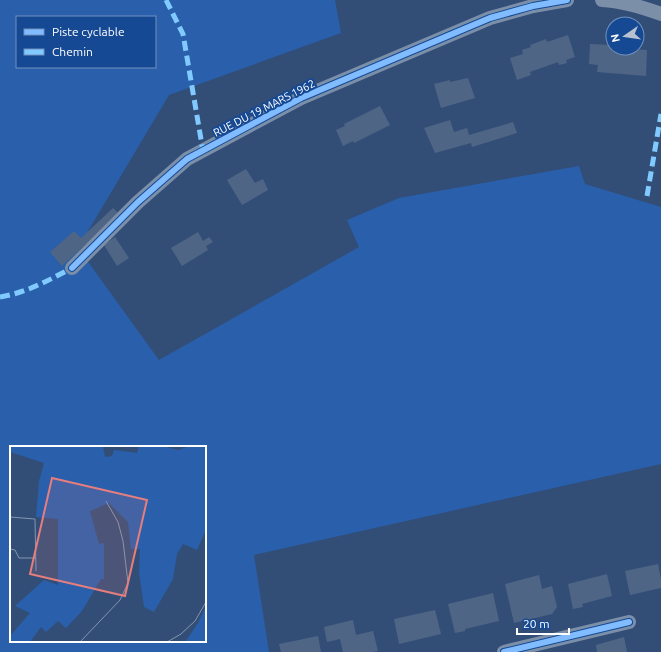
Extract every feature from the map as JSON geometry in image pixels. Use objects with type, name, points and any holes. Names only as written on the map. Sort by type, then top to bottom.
[{"type":"street","name":"RUE DU 19 MARS 1962","points":[[72,268],[138,202],[187,159],[301,98],[490,18],[533,6],[567,0]]},
{"type":"street","points":[[602,0],[611,0],[636,5],[661,14]]},
{"type":"street","points":[[504,652],[549,647],[629,622]]},
{"type":"shaded area","points":[[0,0],[335,0],[341,33],[169,95],[78,248],[159,360],[359,247],[347,220],[399,198],[579,166],[585,184],[661,207],[661,464],[254,555],[269,652],[0,652]]},
{"type":"building","points":[[568,35],[575,57],[566,60],[567,63],[559,65],[558,62],[530,72],[531,75],[517,80],[510,58],[523,54],[522,50],[531,47],[530,45],[546,39],[547,42]]},
{"type":"building","points":[[590,44],[605,45],[605,56],[645,56],[645,50],[647,50],[646,76],[597,72],[598,65],[589,64]]},
{"type":"building","points":[[468,78],[475,98],[441,108],[434,84]]},
{"type":"building","points":[[380,106],[390,125],[354,143],[353,141],[343,146],[336,130],[345,126],[344,124]]},
{"type":"building","points":[[450,120],[454,132],[467,128],[469,135],[513,122],[517,133],[472,147],[471,143],[435,153],[424,128]]},
{"type":"building","points":[[246,169],[255,183],[263,179],[268,190],[242,205],[227,180]]},
{"type":"building","points":[[113,208],[119,214],[62,266],[50,252],[74,231],[81,238]]},
{"type":"building","points":[[198,232],[203,241],[209,237],[213,242],[206,246],[208,250],[182,266],[171,248]]},
{"type":"building","points":[[115,237],[129,258],[117,266],[104,245]]},
{"type":"building","points":[[658,564],[661,588],[630,595],[625,571]]},
{"type":"building","points":[[607,574],[612,596],[582,604],[583,607],[573,609],[568,584]]},
{"type":"building","points":[[539,575],[542,589],[552,586],[557,607],[552,614],[514,623],[505,584]]},
{"type":"building","points":[[493,593],[499,621],[465,629],[465,631],[455,633],[448,604]]},
{"type":"building","points":[[435,610],[441,634],[399,644],[394,619]]},
{"type":"building","points":[[353,620],[356,635],[373,631],[378,651],[343,652],[340,639],[327,642],[324,627]]},
{"type":"building","points":[[318,636],[321,652],[281,652],[279,644]]},
{"type":"building","points":[[624,637],[627,652],[597,652],[596,645]]},
{"type":"marked path","points":[[166,0],[183,34],[203,151]]},
{"type":"marked path","points":[[647,196],[661,114]]},
{"type":"marked path","points":[[0,297],[28,289],[72,268]]},
{"type":"cycle path","points":[[72,268],[138,202],[187,159],[301,98],[490,18],[533,6],[567,0]]},
{"type":"cycle path","points":[[504,652],[629,622]]}]
